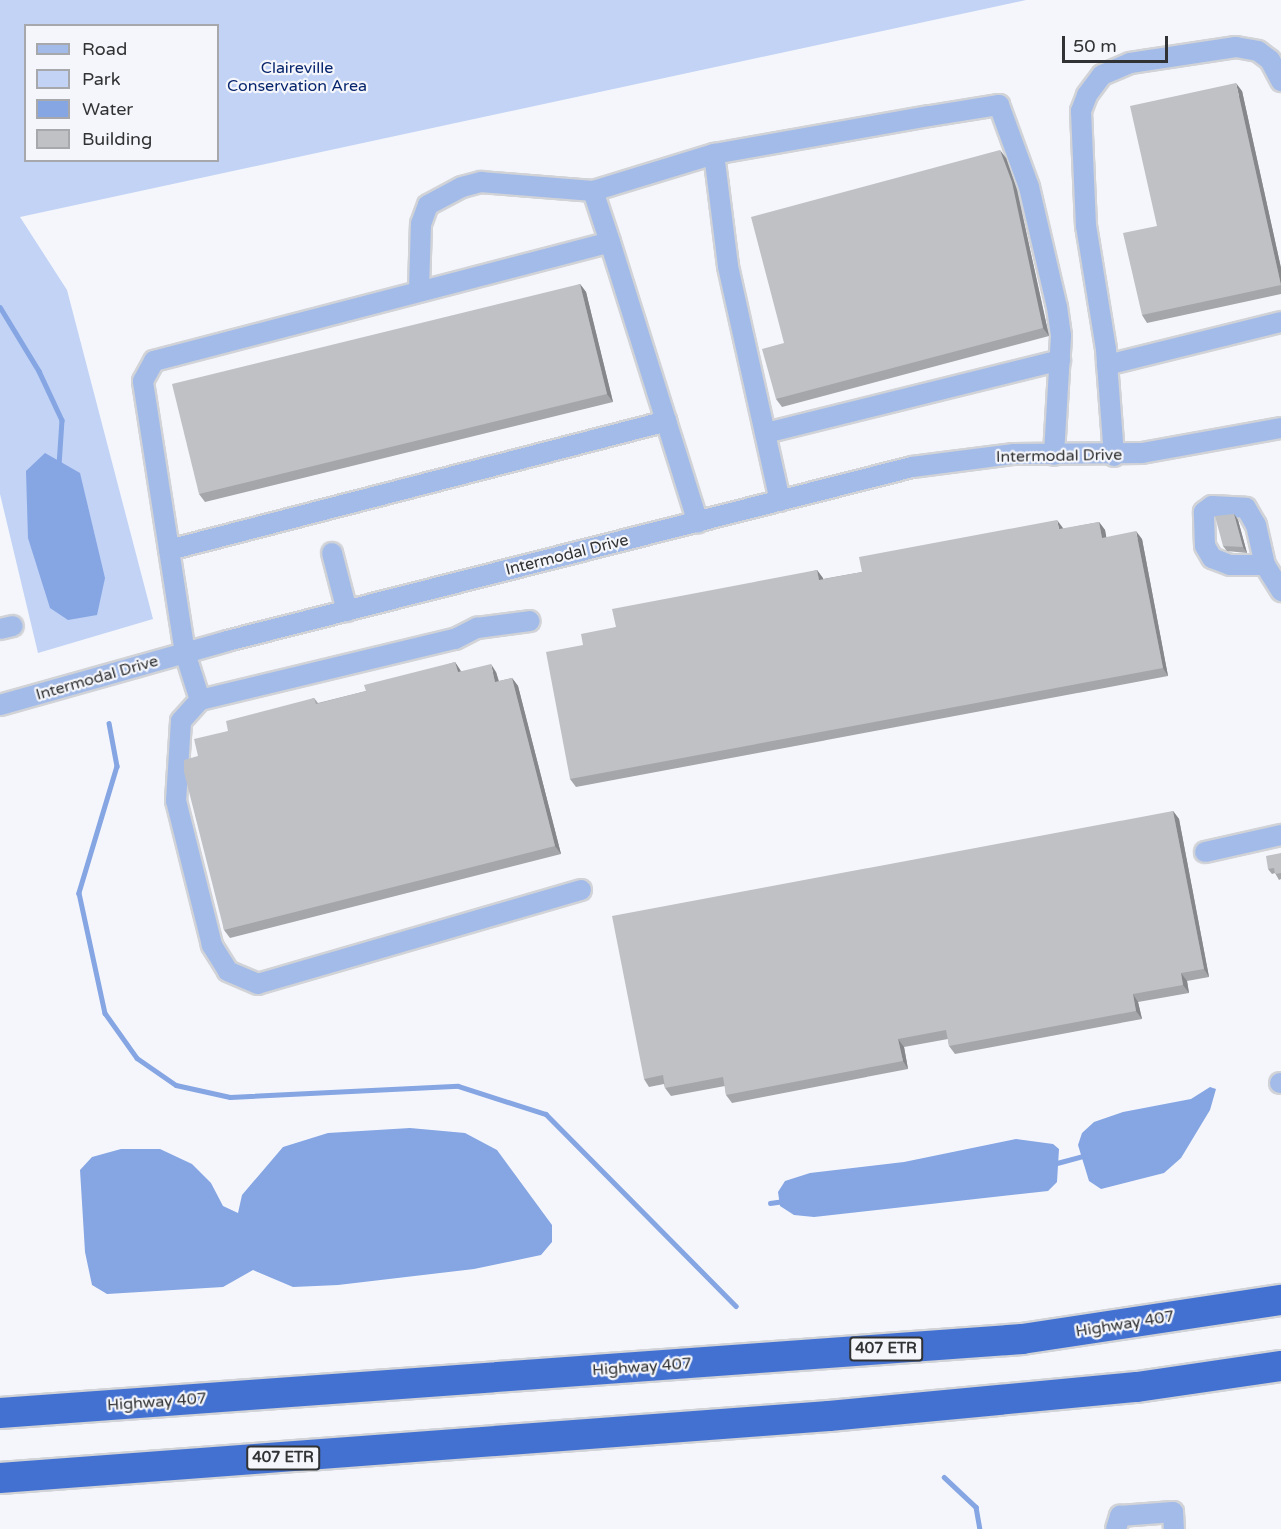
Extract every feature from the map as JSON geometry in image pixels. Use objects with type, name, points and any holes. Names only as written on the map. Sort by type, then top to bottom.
[{"type":"highway","name":"Highway 407","points":[[0,1413],[1022,1339],[1281,1300]]},
{"type":"highway","name":"407 ETR","points":[[0,1478],[829,1416],[1137,1387],[1281,1366]]},
{"type":"street","points":[[1114,456],[1107,365],[1086,226],[1081,111],[1087,95],[1102,75],[1130,63],[1236,47],[1258,51],[1270,60],[1281,81]]},
{"type":"street","points":[[419,290],[421,224],[428,205],[462,187],[481,182],[593,191],[714,154],[999,105],[1037,220],[1057,307],[1060,360],[1054,455]]},
{"type":"street","points":[[714,154],[728,266],[780,501]]},
{"type":"street","points":[[593,191],[698,522]]},
{"type":"street","points":[[200,700],[185,653],[143,381],[154,361],[610,242]]},
{"type":"street","points":[[1107,365],[1281,322]]},
{"type":"street","points":[[766,434],[1060,360]]},
{"type":"street","points":[[169,550],[667,422]]},
{"type":"street","name":"Intermodal Drive","points":[[0,705],[185,653],[912,467],[1014,454],[1114,456],[1281,428]]},
{"type":"street","points":[[332,553],[347,611]]},
{"type":"street","points":[[1265,565],[1281,591]]},
{"type":"street","points":[[530,621],[477,628],[455,639],[200,700],[181,721],[176,801],[212,945],[228,971],[258,984],[581,890]]},
{"type":"street","points":[[1205,852],[1281,835]]},
{"type":"street","points":[[1116,1529],[1120,1516],[1173,1512],[1174,1529]]},
{"type":"green space","name":"Claireville Conservation Area","points":[[0,0],[1026,0],[20,217],[67,290],[153,619],[38,653],[0,494]]},
{"type":"water","points":[[45,453],[80,473],[105,578],[97,615],[68,620],[50,608],[28,538],[26,471]]},
{"type":"water","points":[[1210,1087],[1216,1089],[1210,1110],[1181,1158],[1164,1173],[1101,1189],[1089,1181],[1078,1145],[1082,1133],[1094,1122],[1123,1112],[1191,1099]]},
{"type":"water","points":[[410,1128],[465,1133],[497,1150],[552,1225],[552,1242],[541,1255],[474,1269],[338,1285],[293,1287],[253,1270],[223,1287],[107,1294],[92,1285],[85,1252],[80,1170],[92,1157],[121,1149],[160,1149],[192,1164],[211,1183],[223,1206],[238,1213],[242,1195],[283,1147],[328,1133]]},
{"type":"water","points":[[1016,1139],[1053,1144],[1059,1149],[1057,1182],[1048,1191],[814,1217],[794,1215],[780,1206],[778,1192],[785,1181],[810,1173],[904,1162]]},
{"type":"building","points":[[1236,83],[1281,285],[1142,315],[1123,233],[1157,226],[1130,106]]},
{"type":"building","points":[[1000,150],[1012,182],[1043,328],[776,399],[762,349],[784,343],[751,217]]},
{"type":"building","points":[[580,284],[607,394],[199,494],[172,384]]},
{"type":"building","points":[[1234,514],[1243,547],[1223,546],[1215,516]]},
{"type":"building","points":[[1057,520],[1059,529],[1099,522],[1102,538],[1136,531],[1163,668],[570,779],[546,652],[583,645],[581,634],[616,627],[612,609],[817,570],[819,580],[862,572],[859,557]]},
{"type":"building","points":[[455,662],[458,672],[491,664],[495,682],[512,678],[555,846],[224,930],[184,772],[184,760],[198,756],[194,739],[228,731],[226,721],[314,698],[316,704],[366,691],[364,685]]},
{"type":"building","points":[[1173,811],[1204,969],[1181,973],[1183,985],[1133,994],[1136,1011],[949,1046],[946,1030],[898,1039],[903,1061],[726,1095],[723,1077],[665,1088],[663,1075],[644,1079],[612,916]]},
{"type":"building","points":[[1281,853],[1281,873],[1275,874],[1274,868],[1268,869],[1266,856]]},
{"type":"waterway","points":[[0,307],[39,371],[62,420],[59,465]]},
{"type":"waterway","points":[[109,723],[117,766],[79,893],[105,1013],[137,1058],[176,1085],[230,1097],[458,1086],[546,1114],[736,1306]]},
{"type":"waterway","points":[[1057,1163],[1086,1155]]},
{"type":"waterway","points":[[770,1203],[784,1201]]},
{"type":"waterway","points":[[944,1477],[976,1507],[980,1529]]}]
